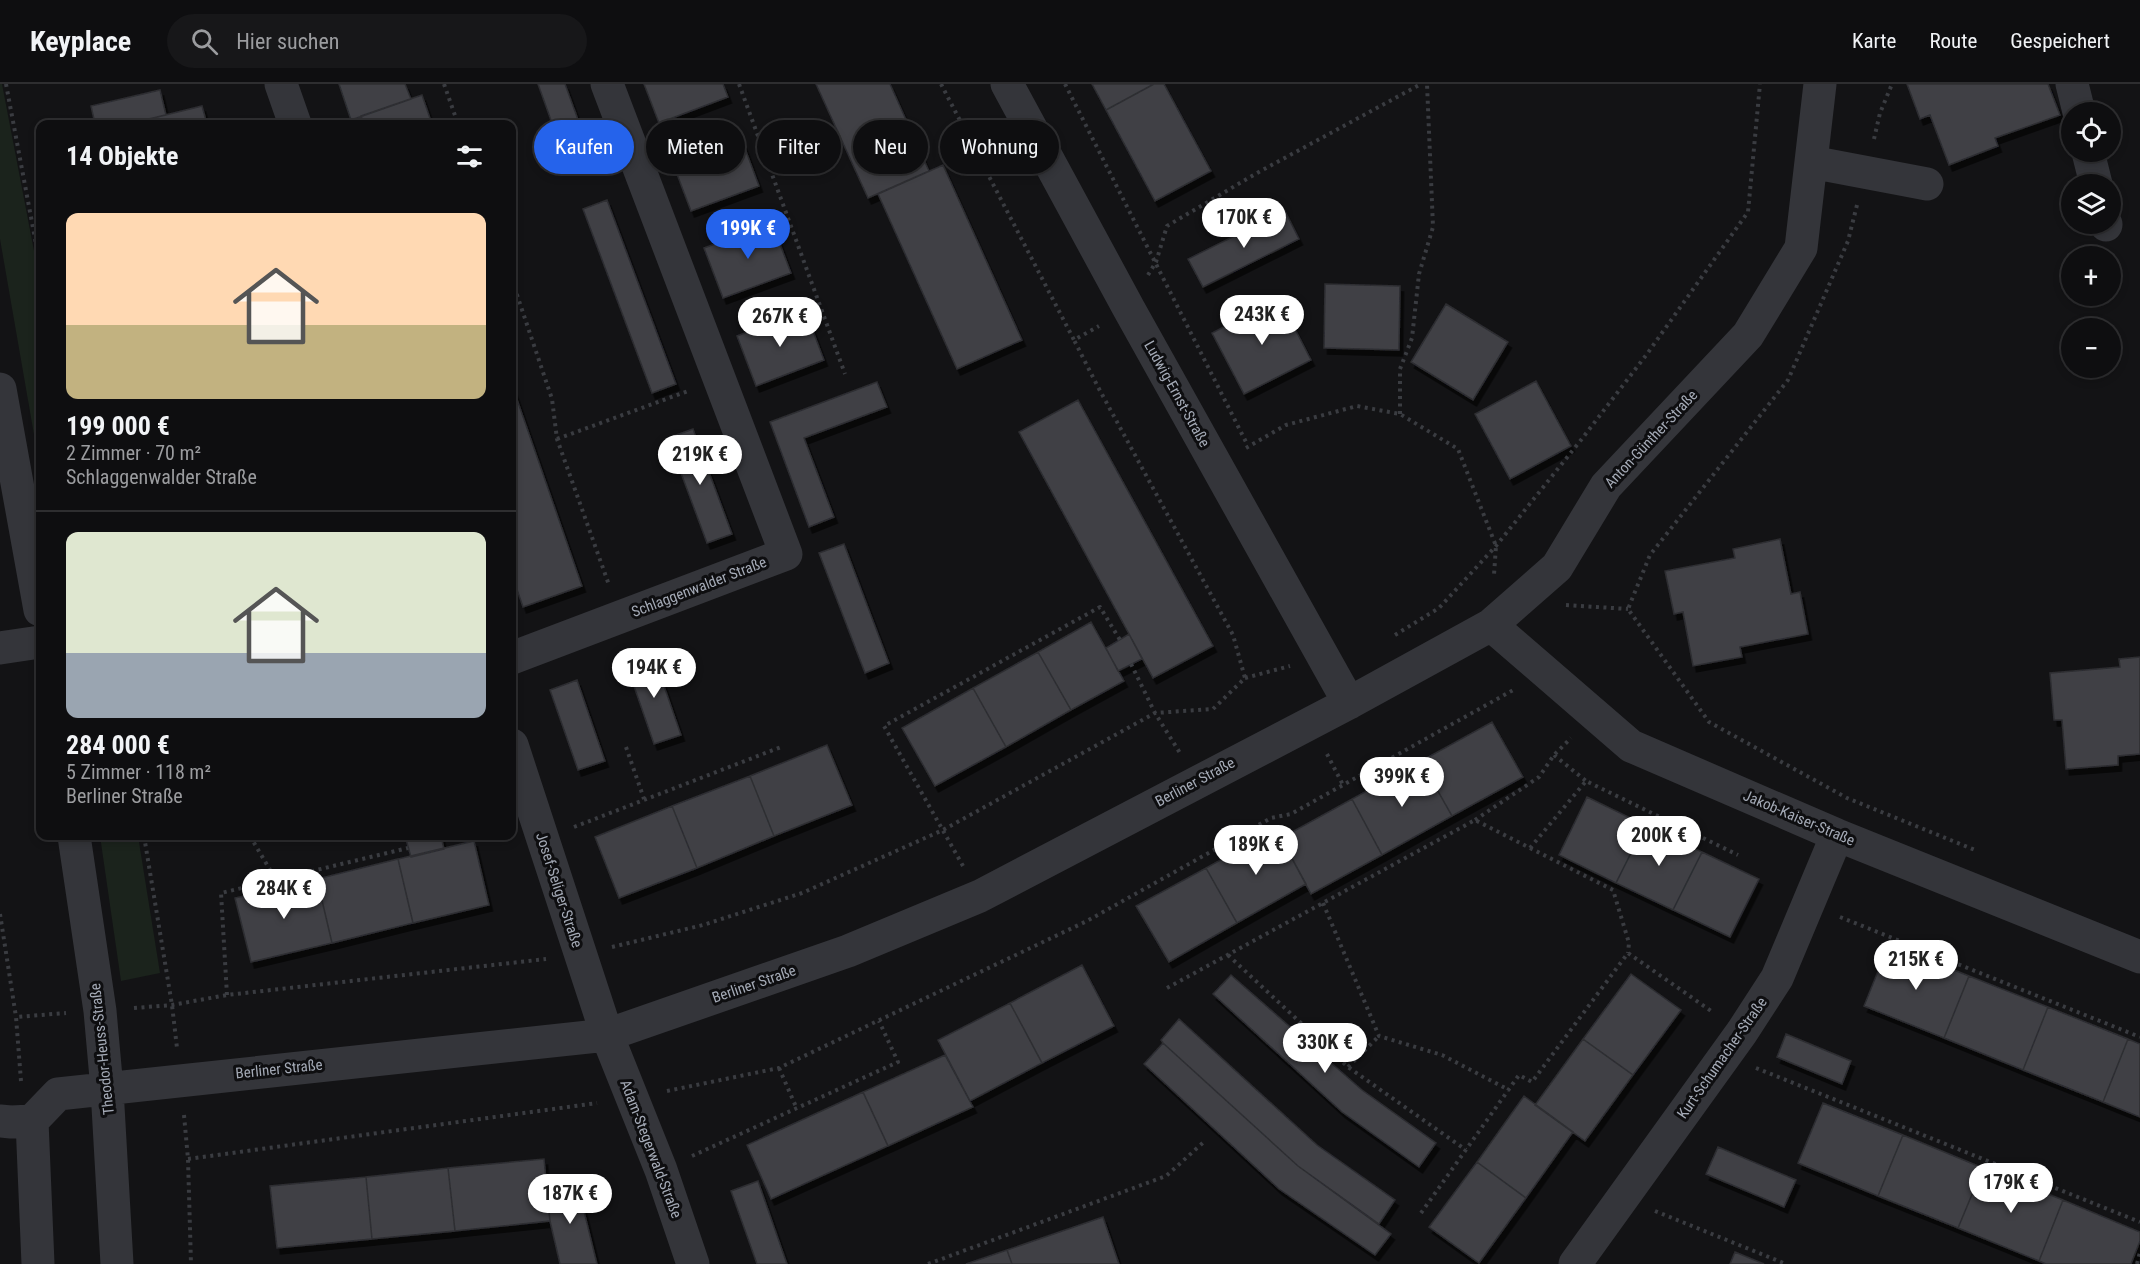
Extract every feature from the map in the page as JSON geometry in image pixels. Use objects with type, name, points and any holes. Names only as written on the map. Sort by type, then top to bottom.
[{"type":"street","points":[[281,84],[294,120]]},
{"type":"street","name":"Schlaggenwalder Straße","points":[[516,656],[786,555],[607,84]]},
{"type":"street","name":"Ludwig-Ernst-Straße","points":[[1007,84],[1129,309],[1349,703]]},
{"type":"street","name":"Anton-Günther-Straße","points":[[1349,703],[1491,625],[1557,567],[1606,486],[1748,334],[1802,248],[1820,84]]},
{"type":"street","points":[[2072,84],[2076,102]]},
{"type":"street","points":[[1811,162],[1927,184]]},
{"type":"street","points":[[0,389],[36,588]]},
{"type":"street","name":"Jakob-Kaiser-Straße","points":[[1491,625],[1631,746],[1837,835],[2140,957]]},
{"type":"street","points":[[0,648],[36,643]]},
{"type":"street","name":"Berliner Straße","points":[[14,1122],[58,1094],[607,1035],[848,951],[980,896],[1349,703]]},
{"type":"street","name":"Josef-Seliger-Straße","points":[[516,758],[607,1035]]},
{"type":"street","name":"Kurt-Schumacher-Straße","points":[[1575,1264],[1733,1044],[1777,978],[1837,835]]},
{"type":"street","name":"Theodor-Heuss-Straße","points":[[75,840],[100,1011],[117,1264]]},
{"type":"street","name":"Adam-Stegerwald-Straße","points":[[607,1035],[661,1170],[693,1264]]},
{"type":"street","points":[[14,1122],[38,1264]]},
{"type":"path","points":[[6,84],[36,244]]},
{"type":"path","points":[[444,84],[457,120]]},
{"type":"path","points":[[739,84],[845,374]]},
{"type":"path","points":[[16,1017],[172,1005],[227,995],[580,955],[703,925],[802,893],[943,830],[1155,713],[1213,709],[1245,678],[1233,635],[1098,387],[941,84]]},
{"type":"path","points":[[1065,84],[1249,447]]},
{"type":"path","points":[[1074,340],[1129,309],[1156,262],[1167,226],[1257,173],[1421,84]]},
{"type":"path","points":[[1400,414],[1400,369],[1412,338],[1419,274],[1434,227],[1427,84]]},
{"type":"path","points":[[1390,638],[1439,608],[1496,546],[1647,354],[1748,212],[1760,84]]},
{"type":"path","points":[[1628,609],[1650,555],[1788,380],[1848,241],[1880,113],[1892,84]]},
{"type":"path","points":[[516,292],[552,399],[557,439],[620,617]]},
{"type":"path","points":[[557,439],[719,379]]},
{"type":"path","points":[[1217,465],[1286,425],[1357,405],[1400,414],[1458,449],[1496,546],[1491,625]]},
{"type":"path","points":[[1516,602],[1628,609]]},
{"type":"path","points":[[980,896],[884,726],[1100,607],[1119,640]]},
{"type":"path","points":[[1628,609],[1709,722],[1847,798],[1979,852]]},
{"type":"path","points":[[1131,664],[1155,713],[1198,780]]},
{"type":"path","points":[[1167,988],[1475,820],[1539,777],[1554,755],[1596,715]]},
{"type":"path","points":[[626,747],[644,800]]},
{"type":"path","points":[[542,839],[781,747]]},
{"type":"path","points":[[1554,755],[1586,781],[1738,855]]},
{"type":"path","points":[[1530,848],[1586,781]]},
{"type":"path","points":[[1421,1213],[1519,1075],[1532,1082],[1628,953],[1629,943],[1613,890],[1475,820]]},
{"type":"path","points":[[252,840],[276,880]]},
{"type":"path","points":[[227,995],[222,893],[408,848]]},
{"type":"path","points":[[1323,903],[1380,1036],[1442,1055],[1509,1090]]},
{"type":"path","points":[[1808,904],[2140,1037]]},
{"type":"path","points":[[0,914],[16,1017],[21,1088],[14,1122]]},
{"type":"path","points":[[1628,953],[1733,1044],[2140,1222]]},
{"type":"path","points":[[1228,956],[1348,1067],[1466,1150]]},
{"type":"path","points":[[661,1170],[898,1062],[879,1021]]},
{"type":"path","points":[[1348,1067],[1380,1036]]},
{"type":"path","points":[[779,1068],[797,1108]]},
{"type":"path","points":[[928,1264],[1166,1176],[1205,1141]]},
{"type":"path","points":[[1623,1198],[1786,1264]]},
{"type":"path","points":[[2137,1264],[2140,1252]]},
{"type":"shaded area","points":[[0,84],[2,84],[36,261],[36,446],[0,239]]},
{"type":"shaded area","points":[[101,840],[139,840],[160,973],[121,981]]},
{"type":"building","points":[[339,84],[405,84],[411,99],[351,120]]},
{"type":"building","points":[[538,84],[565,84],[578,120],[551,120]]},
{"type":"building","points":[[644,84],[723,84],[728,97],[667,120],[658,120]]},
{"type":"building","points":[[816,84],[890,84],[906,120],[853,120],[853,165],[841,139],[841,120],[832,120]]},
{"type":"building","points":[[1092,84],[1154,84],[1106,110]]},
{"type":"building","points":[[1154,84],[1164,84],[1211,171],[1155,201],[1106,110]]},
{"type":"building","points":[[1907,84],[2048,84],[2060,115],[1995,138],[1998,146],[1949,165],[1930,115],[1920,119]]},
{"type":"building","points":[[160,90],[166,115],[144,120],[94,120],[91,106]]},
{"type":"building","points":[[422,95],[431,120],[362,120],[361,116]]},
{"type":"building","points":[[202,106],[206,120],[145,120]]},
{"type":"building","points":[[745,148],[759,186],[691,211],[677,174],[745,174]]},
{"type":"building","points":[[940,166],[940,174],[947,174],[1022,340],[957,369],[878,194],[923,174],[928,174],[928,172]]},
{"type":"building","points":[[857,174],[922,174],[868,198]]},
{"type":"building","points":[[607,200],[676,384],[652,393],[583,209]]},
{"type":"building","points":[[1285,211],[1299,239],[1203,287],[1188,259]]},
{"type":"building","points":[[772,223],[791,273],[723,298],[704,248]]},
{"type":"building","points":[[1325,284],[1400,286],[1399,350],[1324,348]]},
{"type":"building","points":[[1279,298],[1311,360],[1244,394],[1212,333]]},
{"type":"building","points":[[1446,304],[1508,342],[1473,400],[1411,362]]},
{"type":"building","points":[[805,310],[824,360],[756,386],[737,336]]},
{"type":"building","points":[[1536,381],[1571,446],[1510,479],[1475,414]]},
{"type":"building","points":[[877,382],[887,407],[804,438],[834,517],[809,527],[770,422]]},
{"type":"building","points":[[516,396],[582,586],[523,607],[516,587]]},
{"type":"building","points":[[1078,400],[1213,646],[1153,678],[1019,432]]},
{"type":"building","points":[[693,429],[732,534],[707,543],[668,438]]},
{"type":"building","points":[[1780,539],[1791,594],[1800,592],[1808,634],[1740,647],[1742,657],[1693,666],[1683,612],[1674,614],[1665,571],[1735,558],[1733,549]]},
{"type":"building","points":[[844,544],[889,663],[865,673],[819,553]]},
{"type":"building","points":[[1091,622],[1124,681],[1071,710],[1038,652]]},
{"type":"building","points":[[1129,634],[1142,659],[1118,671],[1106,648]]},
{"type":"building","points":[[1038,652],[1071,710],[1006,747],[973,688]]},
{"type":"building","points":[[653,654],[681,735],[654,744],[626,663]]},
{"type":"building","points":[[2140,657],[2140,754],[2118,756],[2118,765],[2066,769],[2062,720],[2054,720],[2050,673],[2120,667],[2119,659]]},
{"type":"building","points":[[577,680],[605,761],[578,770],[550,690]]},
{"type":"building","points":[[973,688],[1006,747],[935,786],[902,728]]},
{"type":"building","points":[[1492,722],[1523,777],[1452,816],[1421,761]]},
{"type":"building","points":[[827,745],[852,805],[774,836],[750,776]]},
{"type":"building","points":[[1421,761],[1452,816],[1382,855],[1352,799]]},
{"type":"building","points":[[750,776],[774,836],[697,868],[672,806]]},
{"type":"building","points":[[1587,797],[1645,825],[1616,883],[1559,855]]},
{"type":"building","points":[[1352,799],[1382,855],[1311,894],[1281,838]]},
{"type":"building","points":[[672,806],[697,868],[619,898],[595,837]]},
{"type":"building","points":[[1645,825],[1702,852],[1673,910],[1616,883]]},
{"type":"building","points":[[1276,829],[1306,884],[1237,923],[1206,868]]},
{"type":"building","points":[[406,840],[442,840],[444,849],[411,857]]},
{"type":"building","points":[[474,841],[489,905],[413,923],[398,859]]},
{"type":"building","points":[[1702,852],[1759,879],[1730,937],[1673,910]]},
{"type":"building","points":[[398,859],[413,923],[332,943],[317,879]]},
{"type":"building","points":[[1206,868],[1237,923],[1169,962],[1136,906]]},
{"type":"building","points":[[317,879],[332,943],[251,962],[235,898]]},
{"type":"building","points":[[1889,944],[1969,976],[1944,1038],[1864,1006]]},
{"type":"building","points":[[1082,965],[1114,1026],[1042,1063],[1010,1003]]},
{"type":"building","points":[[1631,974],[1681,1010],[1633,1075],[1583,1039]]},
{"type":"building","points":[[1231,975],[1362,1090],[1436,1143],[1419,1167],[1342,1112],[1213,994]]},
{"type":"building","points":[[1969,976],[2048,1007],[2023,1070],[1944,1038]]},
{"type":"building","points":[[1010,1003],[1042,1063],[970,1101],[938,1040]]},
{"type":"building","points":[[2048,1007],[2128,1039],[2103,1102],[2023,1070]]},
{"type":"building","points":[[1179,1019],[1317,1145],[1395,1200],[1379,1224],[1298,1166],[1163,1043],[1161,1040]]},
{"type":"building","points":[[1786,1034],[1851,1061],[1842,1084],[1777,1057]]},
{"type":"building","points":[[1583,1039],[1633,1075],[1585,1141],[1535,1105]]},
{"type":"building","points":[[2128,1039],[2140,1044],[2140,1117],[2103,1102]]},
{"type":"building","points":[[1163,1043],[1298,1166],[1391,1234],[1375,1255],[1279,1189],[1144,1064]]},
{"type":"building","points":[[945,1055],[973,1107],[888,1146],[863,1092]]},
{"type":"building","points":[[863,1092],[888,1146],[771,1199],[747,1145]]},
{"type":"building","points":[[1524,1096],[1573,1132],[1526,1198],[1477,1162]]},
{"type":"building","points":[[1823,1103],[1903,1135],[1878,1196],[1798,1163]]},
{"type":"building","points":[[1903,1135],[1983,1168],[1958,1228],[1878,1196]]},
{"type":"building","points":[[1718,1147],[1796,1180],[1784,1207],[1706,1174]]},
{"type":"building","points":[[544,1159],[550,1221],[455,1231],[448,1168]]},
{"type":"building","points":[[1477,1162],[1526,1198],[1479,1263],[1429,1227]]},
{"type":"building","points":[[448,1168],[455,1231],[372,1239],[366,1177]]},
{"type":"building","points":[[1983,1168],[2063,1200],[2039,1261],[1958,1228]]},
{"type":"building","points":[[366,1177],[372,1239],[277,1248],[270,1186]]},
{"type":"building","points":[[758,1181],[787,1264],[757,1264],[731,1191]]},
{"type":"building","points":[[577,1183],[597,1264],[560,1264],[550,1221],[546,1185]]},
{"type":"building","points":[[2063,1200],[2140,1232],[2140,1241],[2131,1264],[2046,1264],[2039,1261]]},
{"type":"building","points":[[1103,1217],[1119,1264],[1012,1264],[1007,1250]]},
{"type":"building","points":[[1007,1250],[1012,1264],[966,1264]]},
{"type":"building","points":[[1735,1252],[1764,1264],[1730,1264]]}]
